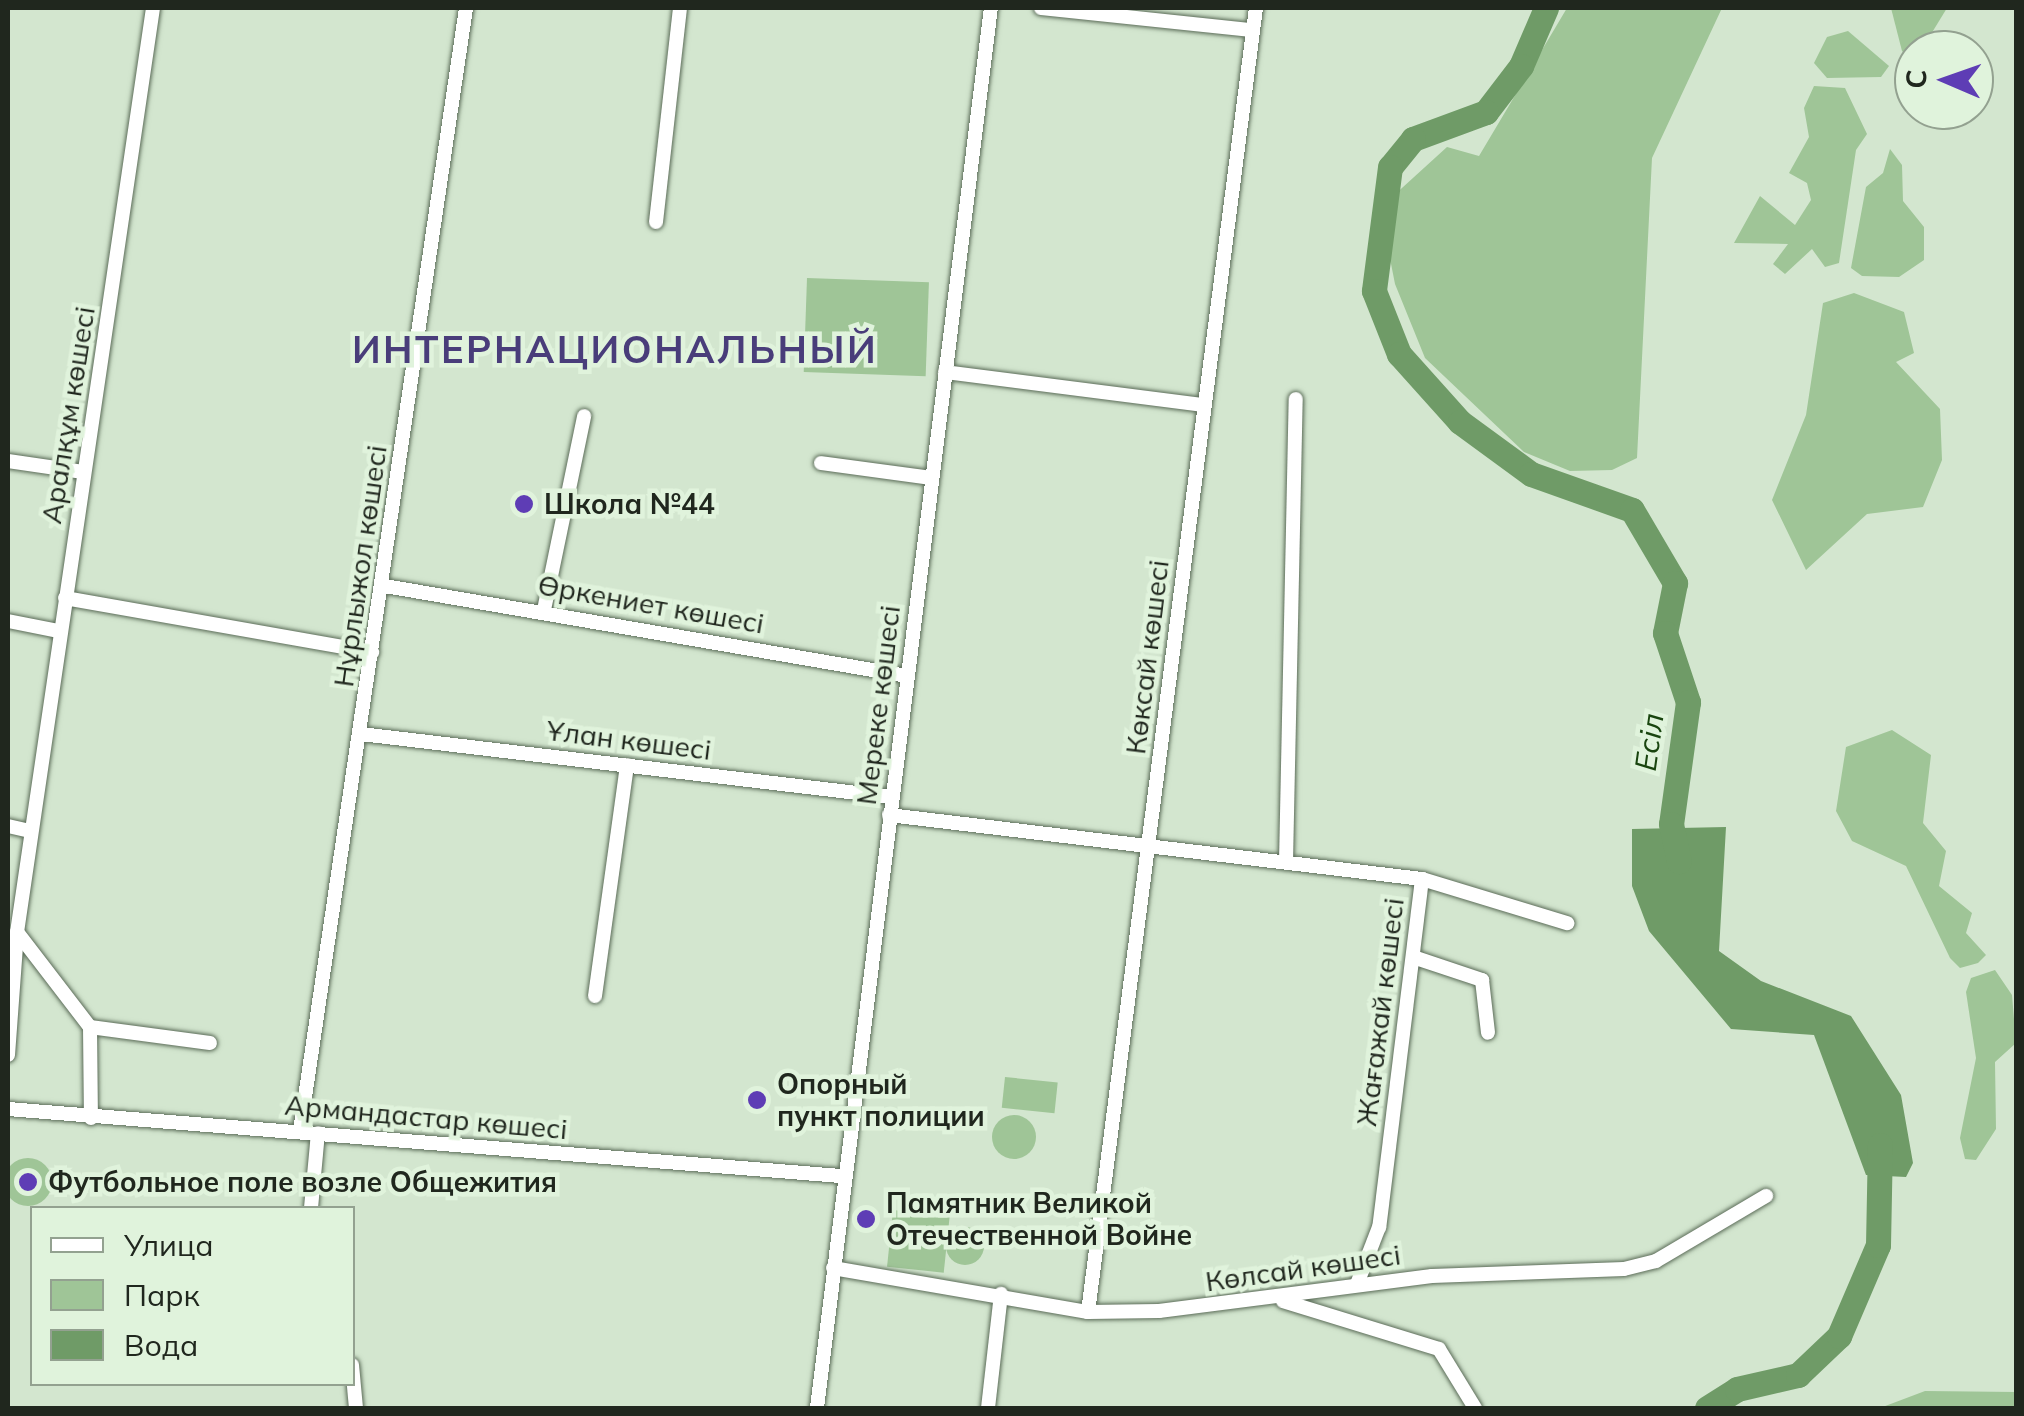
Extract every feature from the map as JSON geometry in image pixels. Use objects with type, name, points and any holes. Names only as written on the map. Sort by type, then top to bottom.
[{"type":"street","name":"Аралқұм көшесі","points":[[8,1055],[26,830],[65,598],[153,8]]},
{"type":"street","name":"Нұрлыжол көшесі","points":[[300,1131],[385,586],[466,8]]},
{"type":"street","points":[[656,222],[680,8]]},
{"type":"street","name":"Мереке көшесі","points":[[817,1408],[840,1176],[991,8]]},
{"type":"street","points":[[1042,8],[1252,30]]},
{"type":"street","name":"Көксай көшесі","points":[[1088,1312],[1256,8]]},
{"type":"street","points":[[945,372],[1202,405]]},
{"type":"street","points":[[1286,862],[1296,399]]},
{"type":"street","points":[[544,610],[584,416]]},
{"type":"street","points":[[8,461],[82,472]]},
{"type":"street","points":[[821,463],[932,478]]},
{"type":"street","name":"Өркениет көшесі","points":[[385,586],[544,610],[907,676]]},
{"type":"street","points":[[65,598],[372,652]]},
{"type":"street","points":[[8,621],[59,631]]},
{"type":"street","name":"Ұлан көшесі","points":[[360,734],[891,797]]},
{"type":"street","points":[[595,996],[628,764]]},
{"type":"street","points":[[888,815],[1150,849]]},
{"type":"street","points":[[8,826],[26,830]]},
{"type":"street","name":"Жағажай көшесі","points":[[1150,849],[1422,880],[1379,1228],[1358,1284]]},
{"type":"street","points":[[1422,880],[1567,923]]},
{"type":"street","points":[[17,932],[90,1026],[91,1118]]},
{"type":"street","points":[[1413,957],[1482,980],[1488,1033]]},
{"type":"street","points":[[90,1026],[210,1043]]},
{"type":"street","name":"Армандастар көшесі","points":[[8,1109],[840,1176]]},
{"type":"street","points":[[312,1206],[318,1133]]},
{"type":"street","name":"Көлсай көшесі","points":[[833,1268],[1088,1312],[1277,1300],[1358,1284],[1624,1268],[1656,1261],[1766,1196]]},
{"type":"street","points":[[988,1408],[1001,1294]]},
{"type":"street","points":[[1277,1300],[1439,1349],[1475,1408]]},
{"type":"green space","points":[[1567,8],[1722,8],[1652,158],[1637,458],[1612,470],[1570,471],[1524,452],[1425,358],[1395,284],[1380,208],[1447,147],[1479,156]]},
{"type":"green space","points":[[1891,8],[1947,8],[1934,30],[1897,30]]},
{"type":"green space","points":[[1848,31],[1889,66],[1881,77],[1827,78],[1814,63],[1827,37]]},
{"type":"green space","points":[[1814,86],[1845,88],[1867,134],[1856,150],[1839,263],[1825,267],[1812,249],[1785,274],[1773,264],[1788,244],[1734,243],[1760,196],[1795,225],[1811,200],[1807,183],[1789,173],[1809,137],[1804,108]]},
{"type":"green space","points":[[1890,149],[1902,165],[1903,201],[1924,227],[1924,260],[1899,277],[1862,276],[1851,268],[1866,187],[1883,173]]},
{"type":"green space","points":[[807,278],[929,282],[926,376],[804,372]]},
{"type":"green space","points":[[1854,293],[1904,312],[1914,353],[1896,362],[1940,409],[1942,460],[1923,507],[1867,514],[1806,570],[1772,500],[1806,415],[1823,303]]},
{"type":"green space","points":[[1892,730],[1931,755],[1923,823],[1946,851],[1939,886],[1972,913],[1966,933],[1986,955],[1978,963],[1960,968],[1950,958],[1906,866],[1852,841],[1836,811],[1846,747]]},
{"type":"green space","points":[[1995,970],[2012,995],[2016,1043],[1995,1062],[1996,1129],[1976,1160],[1965,1159],[1960,1138],[1976,1058],[1966,992],[1971,978]]},
{"type":"green space","points":[[1005,1077],[1058,1083],[1054,1113],[1002,1108]]},
{"type":"green space","points":[[1014,1115],[1029,1122],[1036,1137],[1029,1152],[1014,1159],[999,1152],[992,1137],[999,1122]]},
{"type":"green space","name":"Футбольное поле возле Общежития","points":[[28,1158],[45,1165],[52,1182],[45,1199],[28,1206],[11,1199],[4,1182],[11,1165]]},
{"type":"green space","points":[[893,1210],[950,1216],[944,1273],[887,1267]]},
{"type":"green space","points":[[965,1227],[978,1233],[984,1246],[978,1259],[965,1265],[952,1259],[946,1246],[952,1233]]},
{"type":"green space","points":[[1925,1391],[2016,1392],[2016,1408],[1880,1408]]},
{"type":"water","points":[[1726,827],[1719,951],[1761,981],[1851,1016],[1901,1095],[1913,1163],[1906,1177],[1866,1175],[1814,1035],[1731,1029],[1649,931],[1632,886],[1632,829]]},
{"type":"waterway","name":"Есіл","points":[[1546,8],[1521,66],[1486,112],[1413,139],[1390,167],[1374,291],[1399,354],[1460,422],[1531,474],[1632,510],[1675,583],[1665,633],[1688,702],[1671,824],[1679,861]]},
{"type":"waterway","name":"Есіл","points":[[1707,1408],[1737,1389],[1798,1375],[1839,1336],[1878,1245],[1880,1145]]},
{"type":"place","name":"Школа №44","points":[[524,504]]},
{"type":"place","name":"Опорный пункт полиции","points":[[757,1100]]},
{"type":"place","name":"Футбольное поле возле Общежития","points":[[28,1182]]},
{"type":"place","name":"Памятник Великой Отечественной Войне","points":[[866,1219]]},
{"type":"district","name":"ИНТЕРНАЦИОНАЛЬНЫЙ","points":[[615,350]]}]
